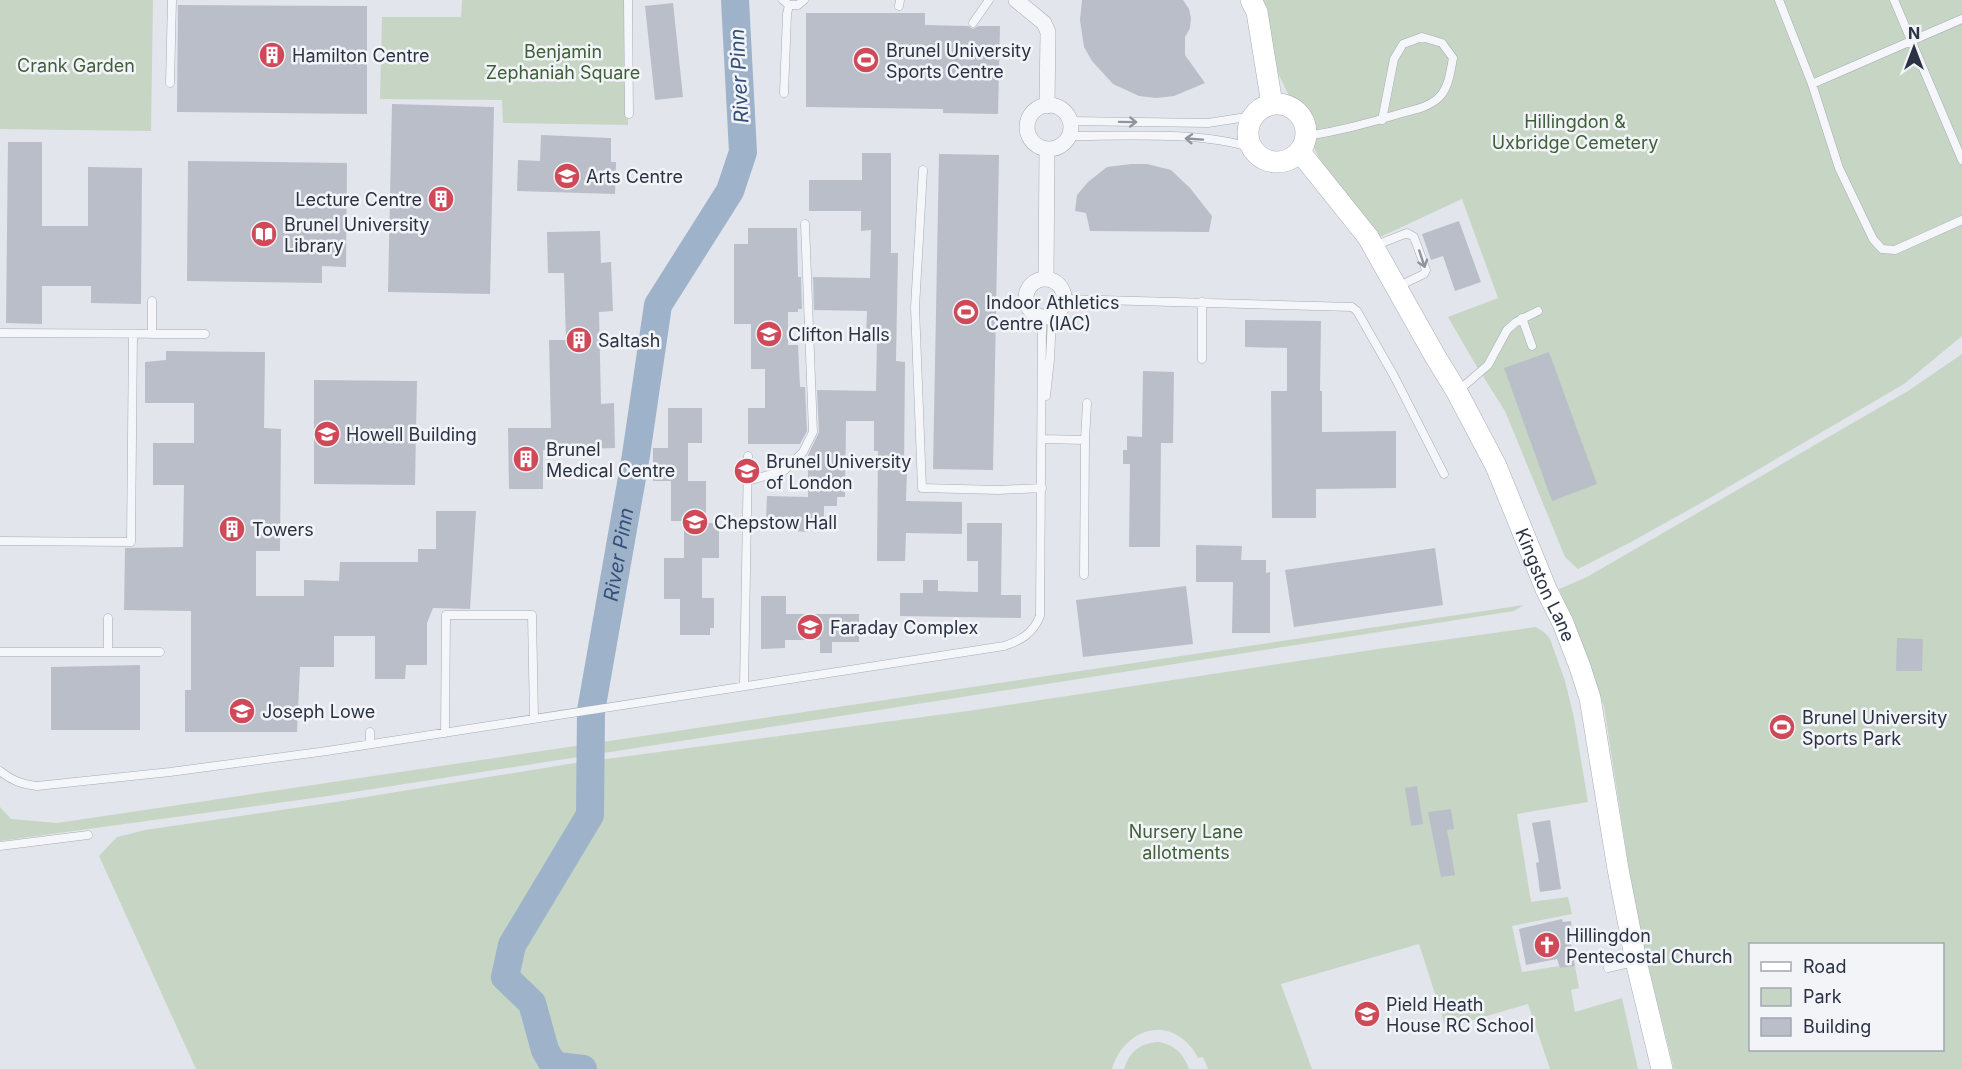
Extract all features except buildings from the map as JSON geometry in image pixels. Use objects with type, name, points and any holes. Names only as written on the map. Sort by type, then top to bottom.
[{"type":"street","points":[[1016,0],[1044,23],[1048,32],[1047,106]]},
{"type":"street","points":[[1251,0],[1257,12],[1272,104],[1261,108],[1253,116],[1247,132],[1252,148],[1258,156],[1275,163],[1293,158],[1303,144]]},
{"type":"street","name":"Kingston Lane","points":[[1272,104],[1290,106],[1303,118],[1303,144],[1368,237],[1457,392],[1496,466],[1546,589],[1563,622],[1590,698],[1618,869],[1636,961],[1662,1069]]},
{"type":"street","points":[[1047,106],[1060,109],[1069,128],[1060,146],[1047,149],[1034,144],[1029,138],[1027,126],[1034,112],[1040,107],[1047,106]]},
{"type":"street","points":[[1046,279],[1047,149]]},
{"type":"street","points":[[1040,279],[1046,279],[1058,283],[1064,292],[1065,299],[1063,307],[1045,317],[1029,310],[1026,294],[1031,284],[1040,279]]},
{"type":"lane","points":[[170,83],[172,0]]},
{"type":"lane","points":[[628,0],[629,114]]},
{"type":"lane","points":[[784,93],[786,3],[798,5],[804,0]]},
{"type":"lane","points":[[973,23],[989,0]]},
{"type":"lane","points":[[1779,0],[1812,84],[1839,168],[1873,239],[1882,249],[1895,250],[1962,220]]},
{"type":"lane","points":[[1894,0],[1962,160]]},
{"type":"lane","points":[[1812,84],[1962,19]]},
{"type":"lane","points":[[1303,144],[1340,131],[1382,120],[1428,105],[1438,99],[1448,83],[1453,58],[1442,43],[1422,37],[1403,44],[1394,59],[1382,120]]},
{"type":"lane","points":[[1069,128],[1208,123],[1253,116]]},
{"type":"lane","points":[[1069,128],[1236,143],[1252,148]]},
{"type":"lane","points":[[922,170],[915,307],[922,488],[998,490],[1042,488]]},
{"type":"lane","points":[[748,480],[785,470],[803,452],[813,432],[805,224]]},
{"type":"lane","points":[[1373,246],[1407,233],[1414,237],[1426,270],[1424,274],[1396,288]]},
{"type":"lane","points":[[1065,299],[1355,308],[1394,376],[1444,474]]},
{"type":"lane","points":[[152,301],[152,334]]},
{"type":"lane","points":[[1202,302],[1202,359]]},
{"type":"lane","points":[[1457,392],[1488,365],[1507,330],[1522,318],[1538,311]]},
{"type":"lane","points":[[1042,412],[1049,380],[1045,317]]},
{"type":"lane","points":[[0,771],[10,779],[22,784],[37,786],[170,772],[327,747],[370,744],[445,733],[1004,646],[1022,639],[1032,630],[1040,616],[1042,325],[1045,317]]},
{"type":"lane","points":[[1522,318],[1532,346]]},
{"type":"lane","points":[[0,333],[205,334]]},
{"type":"lane","points":[[0,541],[131,542],[133,334]]},
{"type":"lane","points":[[1084,575],[1087,403]]},
{"type":"lane","points":[[1042,440],[1085,440]]},
{"type":"lane","points":[[744,685],[748,456]]},
{"type":"lane","points":[[445,733],[446,615],[532,615],[534,719]]},
{"type":"lane","points":[[108,618],[108,652]]},
{"type":"lane","points":[[0,652],[160,652]]},
{"type":"lane","points":[[370,732],[370,744]]},
{"type":"lane","points":[[0,846],[88,835]]},
{"type":"lane","points":[[1608,968],[1636,961]]},
{"type":"green space","name":"Crank Garden","points":[[0,0],[153,0],[151,131],[0,129]]},
{"type":"green space","name":"Benjamin Zephaniah Square","points":[[462,0],[628,0],[628,125],[503,123],[502,100],[380,99],[382,17],[461,17]]},
{"type":"green space","name":"Hillingdon & Uxbridge Cemetery","points":[[1246,0],[1962,0],[1962,336],[1904,384],[1701,503],[1578,569],[1565,557],[1505,411],[1448,317],[1498,298],[1462,199],[1378,238],[1319,158]]},
{"type":"green space","name":"Brunel University Sports Park","points":[[1962,354],[1962,1069],[1674,1069],[1633,894],[1604,707],[1559,589],[1587,577],[1908,391]]},
{"type":"green space","points":[[1524,605],[1514,611],[328,796],[0,841],[0,807],[11,819],[57,823]]},
{"type":"green space","name":"Nursery Lane allotments","points":[[1536,627],[1550,639],[1565,681],[1574,718],[1588,802],[1517,814],[1531,902],[1568,897],[1572,914],[1512,926],[1522,972],[1575,966],[1579,988],[1571,990],[1575,1012],[1622,998],[1638,1069],[1550,1069],[1528,1004],[1446,1028],[1419,944],[1281,984],[1312,1069],[1208,1069],[1203,1057],[1198,1058],[1191,1047],[1179,1036],[1168,1031],[1156,1030],[1134,1037],[1117,1056],[1112,1069],[196,1069],[99,856],[117,837],[145,830],[569,764],[968,711]]},
{"type":"green space","points":[[1158,1042],[1178,1051],[1189,1069],[1124,1069],[1132,1053],[1141,1046]]},
{"type":"waterway","name":"River Pinn","points":[[583,1069],[557,1066],[550,1059],[545,1050],[532,1003],[505,977],[512,945],[590,815],[591,711],[636,455],[658,305],[730,191],[743,152],[735,0]]},
{"type":"place","name":"Hamilton Centre","points":[[272,55]]},
{"type":"place","name":"Brunel University Sports Centre","points":[[866,60]]},
{"type":"place","name":"Arts Centre","points":[[567,176]]},
{"type":"place","name":"Lecture Centre","points":[[441,199]]},
{"type":"place","name":"Brunel University Library","points":[[264,234]]},
{"type":"place","name":"Indoor Athletics Centre (IAC)","points":[[966,312]]},
{"type":"place","name":"Clifton Halls","points":[[769,334]]},
{"type":"place","name":"Saltash","points":[[579,340]]},
{"type":"place","name":"Howell Building","points":[[327,434]]},
{"type":"place","name":"Brunel Medical Centre","points":[[526,459]]},
{"type":"place","name":"Brunel University of London","points":[[747,471]]},
{"type":"place","name":"Chepstow Hall","points":[[695,522]]},
{"type":"place","name":"Towers","points":[[232,529]]},
{"type":"place","name":"Faraday Complex","points":[[810,627]]},
{"type":"place","name":"Joseph Lowe","points":[[242,711]]},
{"type":"place","name":"Brunel University Sports Park","points":[[1782,727]]},
{"type":"place","name":"Hillingdon Pentecostal Church","points":[[1547,945]]},
{"type":"place","name":"Pield Heath House RC School","points":[[1367,1014]]}]
